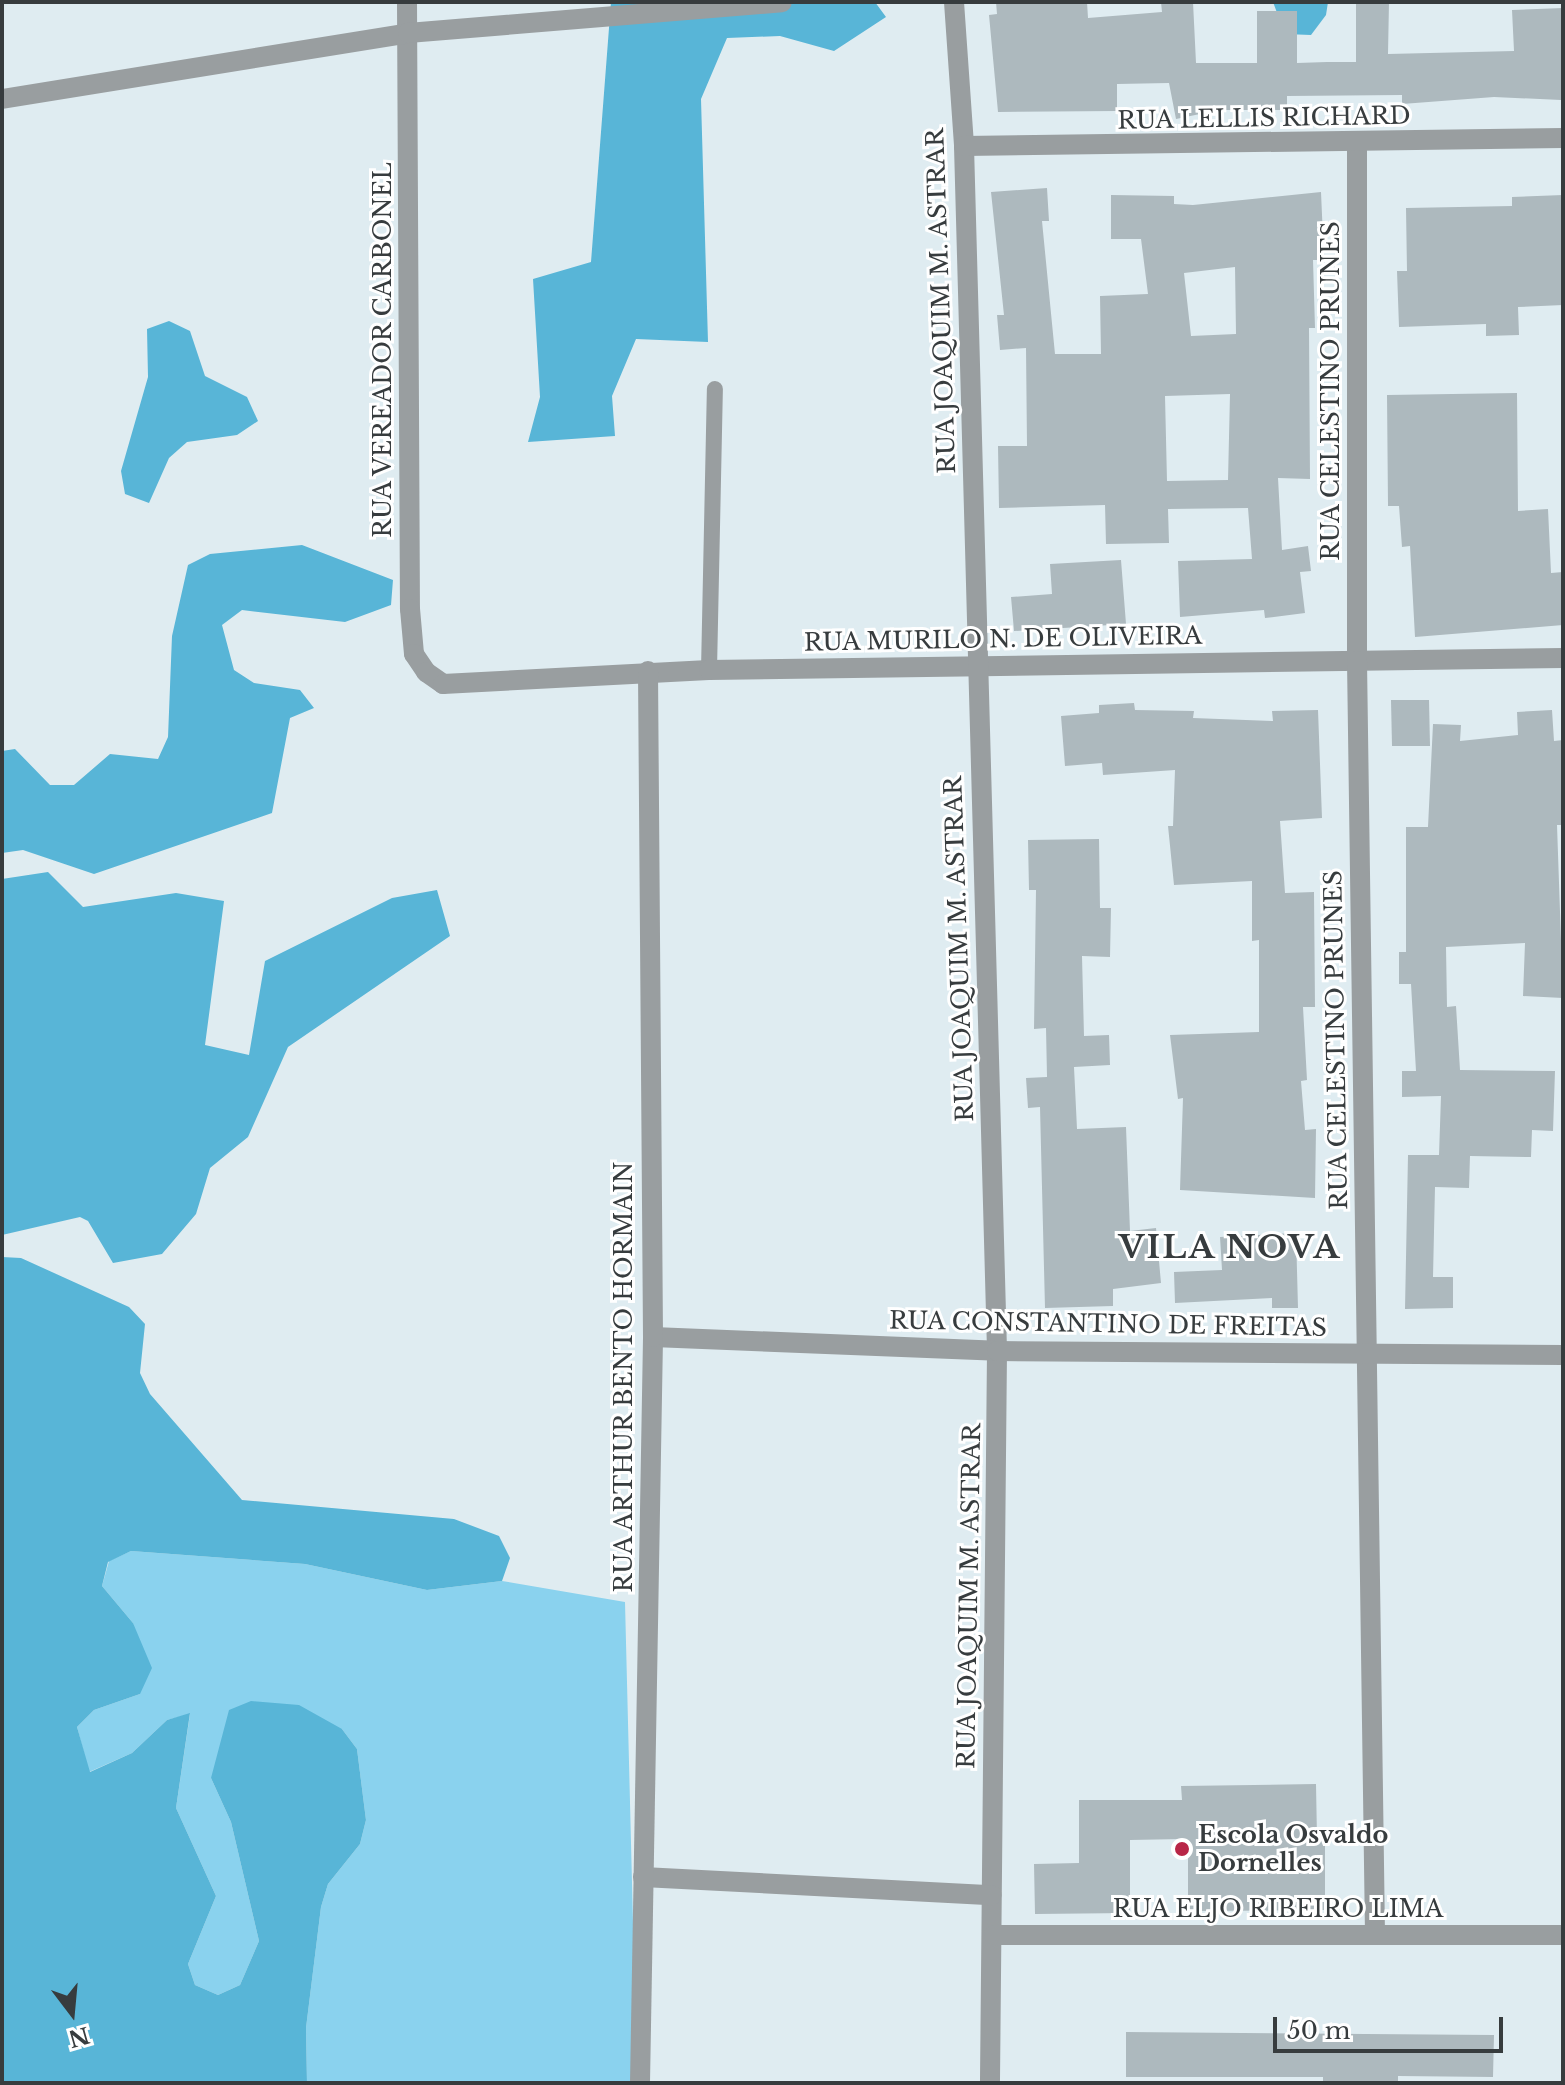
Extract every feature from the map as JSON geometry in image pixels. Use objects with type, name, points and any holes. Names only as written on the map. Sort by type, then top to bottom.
[{"type":"street","name":"RUA VEREADOR CARBONEL","points":[[407,2],[410,609],[414,654],[426,672],[443,684]]},
{"type":"street","points":[[2,99],[408,33],[782,2]]},
{"type":"street","name":"RUA JOAQUIM M. ASTRAR","points":[[954,2],[964,146],[997,1351],[994,1935]]},
{"type":"street","name":"RUA LELLIS RICHARD","points":[[964,146],[1357,144],[1563,138]]},
{"type":"street","name":"RUA CELESTINO PRUNES","points":[[1357,144],[1357,661],[1375,1934]]},
{"type":"street","name":"RUA MURILO N. DE OLIVEIRA","points":[[443,684],[648,671],[1563,658]]},
{"type":"street","name":"RUA ARTHUR BENTO HORMAIN","points":[[640,2083],[653,1337],[648,671]]},
{"type":"street","name":"RUA CONSTANTINO DE FREITAS","points":[[653,1337],[997,1351],[1563,1355]]},
{"type":"street","points":[[643,1877],[992,1895]]},
{"type":"street","points":[[990,2083],[994,1935]]},
{"type":"street","name":"RUA ELJO RIBEIRO LIMA","points":[[994,1935],[1563,1935]]},
{"type":"lane","points":[[709,670],[715,389]]},
{"type":"shaded area","points":[[611,2],[875,2],[886,17],[834,51],[780,36],[727,38],[701,99],[708,342],[636,339],[612,396],[615,436],[528,442],[540,397],[533,279],[591,262]]},
{"type":"shaded area","points":[[1273,2],[1328,2],[1326,15],[1311,35],[1285,34]]},
{"type":"shaded area","points":[[169,321],[190,331],[205,376],[247,397],[258,421],[237,435],[187,442],[169,458],[149,503],[125,494],[121,471],[148,377],[147,329]]},
{"type":"shaded area","points":[[302,545],[393,580],[391,605],[345,622],[242,610],[222,625],[234,670],[254,683],[300,690],[314,708],[290,718],[272,813],[94,874],[23,850],[2,853],[2,751],[15,749],[50,785],[74,785],[110,754],[158,759],[168,737],[172,636],[188,565],[210,554]]},
{"type":"shaded area","points":[[48,872],[83,907],[176,893],[224,901],[205,1045],[249,1055],[265,961],[392,898],[437,890],[450,936],[288,1047],[248,1137],[210,1168],[196,1214],[162,1254],[113,1263],[88,1221],[80,1217],[2,1235],[2,879]]},
{"type":"shaded area","points":[[2,1257],[21,1258],[129,1307],[145,1324],[140,1373],[150,1394],[242,1500],[454,1519],[499,1536],[510,1558],[502,1581],[427,1590],[305,1564],[131,1551],[108,1562],[102,1586],[133,1623],[152,1668],[140,1694],[94,1710],[77,1727],[90,1772],[132,1753],[167,1720],[190,1713],[176,1808],[216,1896],[188,1964],[195,1985],[218,1995],[240,1985],[259,1941],[231,1822],[211,1778],[229,1710],[251,1701],[299,1705],[342,1729],[357,1749],[366,1820],[360,1844],[328,1884],[321,1907],[306,2028],[307,2083],[2,2083]]},
{"type":"shaded area","points":[[131,1551],[305,1564],[427,1590],[502,1581],[625,1602],[637,2083],[307,2083],[306,2028],[321,1907],[328,1884],[360,1844],[366,1820],[357,1749],[342,1729],[211,1778],[231,1822],[259,1941],[240,1985],[218,1995],[195,1985],[188,1964],[216,1896],[176,1808],[190,1714],[167,1720],[132,1753],[89,1772],[77,1727],[94,1710],[140,1694],[133,1623],[102,1586],[109,1561]]},
{"type":"building","points":[[996,2],[1087,2],[1088,18],[1162,12],[1161,2],[1193,2],[1196,63],[1257,63],[1257,11],[1297,11],[1297,63],[1356,62],[1356,2],[1389,2],[1388,54],[1514,51],[1512,10],[1563,8],[1561,100],[1494,97],[1402,104],[1402,95],[1287,96],[1287,110],[1219,110],[1176,119],[1169,83],[1117,84],[1117,111],[998,112],[989,15],[997,14]]},
{"type":"building","points":[[1047,188],[1049,221],[1042,221],[1055,354],[1101,354],[1100,296],[1148,294],[1141,239],[1111,239],[1111,195],[1174,196],[1174,204],[1193,205],[1321,192],[1324,260],[1313,260],[1315,328],[1309,328],[1310,479],[1278,478],[1282,550],[1308,546],[1311,571],[1300,572],[1305,613],[1265,618],[1264,610],[1180,617],[1178,561],[1252,559],[1248,508],[1168,509],[1169,543],[1106,544],[1105,505],[999,508],[998,446],[1027,446],[1026,348],[1000,350],[997,315],[1004,315],[991,192]],"holes":[[[1235,267],[1236,334],[1191,336],[1184,273]],[[1230,394],[1228,480],[1167,481],[1165,396]]]},
{"type":"building","points":[[1563,195],[1563,305],[1518,307],[1519,335],[1486,336],[1486,324],[1399,327],[1397,271],[1407,271],[1406,208],[1512,206],[1512,197]]},
{"type":"building","points":[[1517,393],[1518,511],[1548,509],[1551,573],[1563,572],[1563,625],[1415,637],[1410,546],[1402,547],[1399,506],[1388,506],[1387,395]]},
{"type":"building","points":[[1121,560],[1126,624],[1014,631],[1011,597],[1052,594],[1050,564]]},
{"type":"building","points":[[1391,700],[1429,700],[1430,746],[1392,746]]},
{"type":"building","points":[[1134,703],[1135,710],[1194,711],[1193,718],[1273,721],[1272,711],[1318,710],[1322,818],[1280,821],[1285,893],[1314,892],[1315,1007],[1303,1007],[1307,1080],[1301,1081],[1305,1130],[1316,1129],[1315,1198],[1180,1190],[1183,1098],[1178,1099],[1170,1035],[1259,1032],[1259,940],[1252,941],[1252,881],[1174,885],[1168,826],[1173,826],[1175,770],[1103,775],[1102,763],[1065,766],[1061,716],[1099,713],[1099,705]]},
{"type":"building","points":[[1552,710],[1554,741],[1563,740],[1563,825],[1557,825],[1563,998],[1523,996],[1525,943],[1446,947],[1447,1007],[1456,1006],[1460,1070],[1555,1071],[1553,1131],[1532,1130],[1531,1157],[1470,1156],[1469,1188],[1435,1187],[1433,1277],[1453,1277],[1453,1308],[1405,1309],[1408,1155],[1439,1155],[1441,1096],[1402,1097],[1402,1071],[1416,1071],[1411,984],[1399,984],[1399,952],[1406,952],[1406,827],[1428,827],[1433,724],[1461,725],[1460,741],[1518,735],[1517,712]]},
{"type":"building","points":[[1099,839],[1100,908],[1111,908],[1110,957],[1082,956],[1084,1036],[1109,1035],[1110,1065],[1074,1067],[1077,1129],[1126,1127],[1130,1231],[1156,1228],[1161,1283],[1113,1289],[1113,1306],[1045,1308],[1040,1107],[1028,1108],[1026,1078],[1047,1077],[1046,1028],[1034,1029],[1036,890],[1029,890],[1028,840]]},
{"type":"building","points":[[1296,1233],[1298,1308],[1272,1308],[1272,1298],[1175,1303],[1174,1272],[1222,1270],[1220,1237]]},
{"type":"building","name":"Escola Osvaldo Dornelles","points":[[1316,1784],[1317,1838],[1325,1838],[1325,1910],[1188,1911],[1188,1845],[1182,1845],[1182,1839],[1130,1840],[1130,1913],[1035,1914],[1034,1864],[1079,1863],[1079,1800],[1182,1800],[1181,1786]]},
{"type":"building","points":[[1126,2032],[1494,2035],[1493,2077],[1398,2076],[1398,2083],[1323,2083],[1323,2077],[1126,2077]]},
{"type":"place","name":"Escola Osvaldo Dornelles","points":[[1182,1849]]},
{"type":"district","name":"VILA NOVA","points":[[1230,1247]]}]
